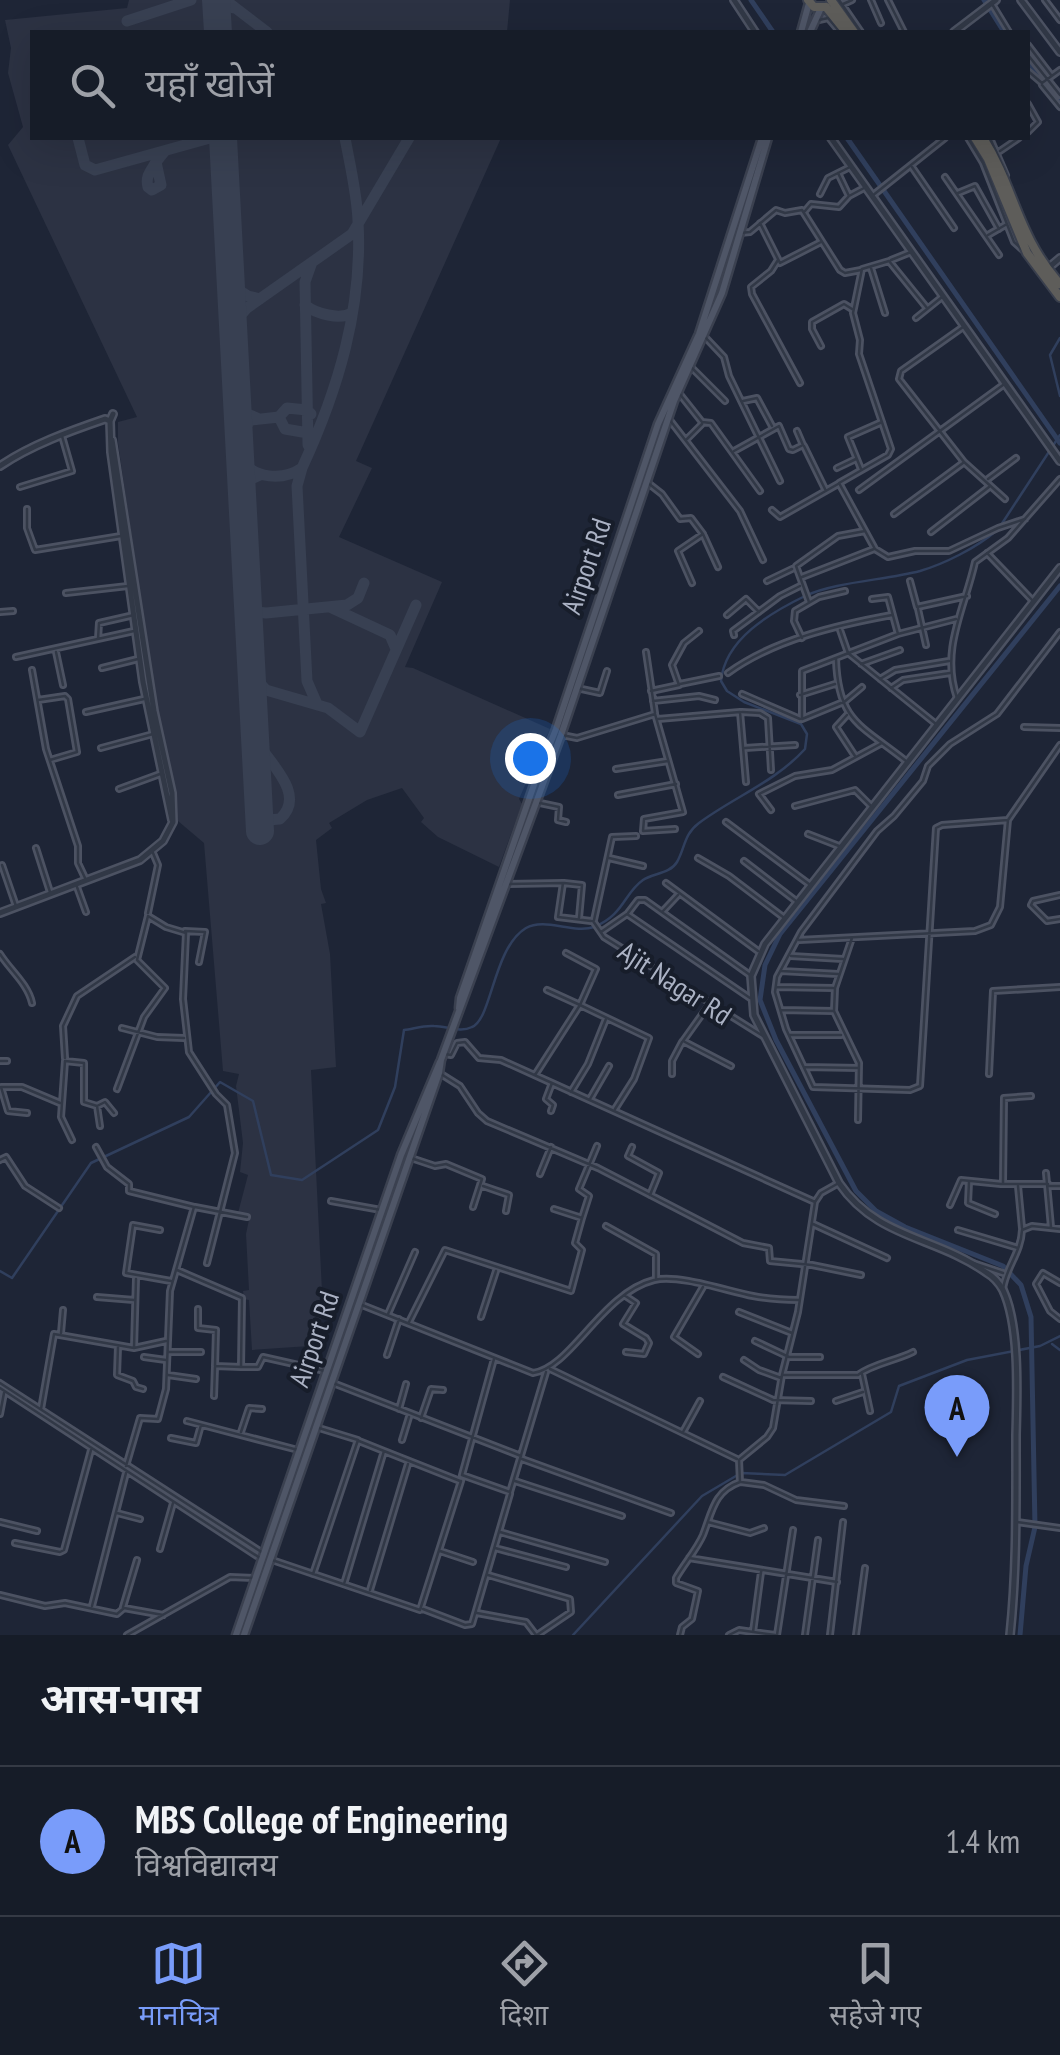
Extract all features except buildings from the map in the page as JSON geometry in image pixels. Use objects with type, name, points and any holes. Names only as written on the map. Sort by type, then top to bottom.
[{"type":"highway","points":[[809,2],[832,3],[856,30]]},
{"type":"highway","points":[[832,3],[842,30]]},
{"type":"highway","points":[[973,140],[988,160],[1026,253],[1060,284]]},
{"type":"highway","points":[[987,140],[1026,238],[1060,297]]},
{"type":"main road","points":[[801,30],[809,2]]},
{"type":"main road","points":[[812,28],[832,3]]},
{"type":"main road","points":[[244,1635],[265,1557],[317,1427],[355,1302],[561,734],[668,418],[722,293],[764,140]]},
{"type":"main road","name":"Airport Rd","points":[[459,1012],[460,998],[500,879],[556,730],[658,424],[698,334],[764,140]]},
{"type":"main road","name":"Airport Rd","points":[[236,1635],[326,1371],[355,1302],[382,1210],[442,1057]]},
{"type":"street","points":[[734,0],[755,30]]},
{"type":"street","points":[[832,3],[852,0]]},
{"type":"street","points":[[871,0],[881,23]]},
{"type":"street","points":[[888,0],[903,30]]},
{"type":"street","points":[[979,0],[990,3],[1008,30]]},
{"type":"street","points":[[1020,0],[1060,52]]},
{"type":"street","points":[[1045,0],[1060,20]]},
{"type":"street","points":[[956,30],[990,3]]},
{"type":"street","points":[[812,28],[828,18],[841,30]]},
{"type":"street","points":[[1030,49],[1060,107]]},
{"type":"street","points":[[1030,58],[1060,95]]},
{"type":"street","points":[[1030,70],[1046,80]]},
{"type":"street","points":[[1046,80],[1060,70]]},
{"type":"street","points":[[1030,108],[1038,122],[1030,130]]},
{"type":"street","points":[[832,140],[875,194],[911,252],[1059,460]]},
{"type":"street","points":[[875,194],[943,140]]},
{"type":"street","points":[[972,140],[1006,224],[1018,248],[1026,253]]},
{"type":"street","points":[[988,140],[998,152],[1046,272],[1060,261]]},
{"type":"street","points":[[998,152],[1017,140]]},
{"type":"street","points":[[820,194],[828,178],[851,166]]},
{"type":"street","points":[[911,166],[954,228]]},
{"type":"street","points":[[838,172],[849,196]]},
{"type":"street","points":[[944,177],[999,255]]},
{"type":"street","points":[[956,194],[975,186],[999,229]]},
{"type":"street","points":[[804,212],[810,204],[840,206],[866,187]]},
{"type":"street","points":[[738,233],[750,233],[776,210],[804,212]]},
{"type":"street","points":[[804,212],[843,273],[911,252]]},
{"type":"street","points":[[760,223],[782,263],[822,241]]},
{"type":"street","points":[[987,236],[1006,224]]},
{"type":"street","points":[[778,260],[752,287],[752,294],[800,383]]},
{"type":"street","points":[[890,261],[928,308]]},
{"type":"street","points":[[870,266],[885,313]]},
{"type":"street","points":[[772,510],[780,517],[890,453],[891,445],[860,358],[853,310],[862,270]]},
{"type":"street","points":[[916,318],[942,296]]},
{"type":"street","points":[[821,346],[812,329],[814,320],[844,304],[853,310]]},
{"type":"street","points":[[964,326],[899,374],[899,380],[964,462],[1005,499]]},
{"type":"street","points":[[705,337],[724,357],[728,376],[780,481]]},
{"type":"street","points":[[690,367],[725,401]]},
{"type":"street","points":[[859,490],[1005,384]]},
{"type":"street","points":[[678,392],[704,423]]},
{"type":"street","points":[[742,402],[757,398],[773,428]]},
{"type":"street","points":[[0,466],[111,418],[122,536],[146,699],[173,822]]},
{"type":"street","points":[[668,418],[740,511],[764,560]]},
{"type":"street","points":[[686,440],[704,423],[711,422],[760,491]]},
{"type":"street","points":[[862,471],[848,436],[883,422]]},
{"type":"street","points":[[733,452],[756,436],[780,427],[790,450],[803,445]]},
{"type":"street","points":[[797,431],[825,490]]},
{"type":"street","points":[[20,488],[72,471],[62,436]]},
{"type":"street","points":[[0,913],[86,882],[152,852],[167,836],[173,822],[172,793],[154,711],[112,440]]},
{"type":"street","points":[[986,480],[1016,458]]},
{"type":"street","points":[[837,468],[857,459]]},
{"type":"street","points":[[894,514],[964,462]]},
{"type":"street","points":[[957,699],[950,661],[975,562],[1008,538],[1060,479]]},
{"type":"street","points":[[647,482],[662,494],[680,520],[691,518],[718,567]]},
{"type":"street","points":[[839,484],[875,549],[888,557],[912,551],[949,551],[1025,519]]},
{"type":"street","points":[[931,532],[991,485]]},
{"type":"street","points":[[27,509],[26,528],[35,550],[122,536]]},
{"type":"street","points":[[766,580],[795,568],[832,540],[866,531]]},
{"type":"street","points":[[692,583],[678,549],[703,534]]},
{"type":"street","points":[[799,578],[875,549]]},
{"type":"street","points":[[987,553],[1034,602]]},
{"type":"street","points":[[795,568],[808,602]]},
{"type":"street","points":[[1005,1273],[880,1224],[854,1204],[839,1183],[754,1015],[751,976],[760,952],[797,902],[1060,568]]},
{"type":"street","points":[[910,580],[926,645]]},
{"type":"street","points":[[734,636],[733,631],[802,585]]},
{"type":"street","points":[[66,594],[130,586]]},
{"type":"street","points":[[802,638],[794,615],[808,602],[845,591]]},
{"type":"street","points":[[918,607],[968,596]]},
{"type":"street","points":[[872,599],[888,598],[898,634]]},
{"type":"street","points":[[726,615],[746,599],[759,612]]},
{"type":"street","points":[[0,612],[12,610]]},
{"type":"street","points":[[98,640],[98,623],[134,615]]},
{"type":"street","points":[[728,674],[756,655],[802,638],[892,615]]},
{"type":"street","points":[[802,719],[802,671],[898,634],[958,618]]},
{"type":"street","points":[[839,628],[848,653],[937,724]]},
{"type":"street","points":[[16,658],[136,630]]},
{"type":"street","points":[[679,684],[672,665],[684,642],[698,631]]},
{"type":"street","points":[[1008,820],[936,828],[920,1086],[910,1090],[815,1088],[802,1067],[779,1010],[775,987],[780,971],[831,889],[923,781],[928,766],[950,744],[998,714],[1060,632]]},
{"type":"street","points":[[860,664],[900,650]]},
{"type":"street","points":[[56,651],[63,685]]},
{"type":"street","points":[[646,652],[656,717],[682,814],[642,822],[644,832],[675,830]]},
{"type":"street","points":[[836,658],[841,704],[907,762]]},
{"type":"street","points":[[102,668],[140,659]]},
{"type":"street","points":[[879,679],[895,670],[950,661]]},
{"type":"street","points":[[32,670],[50,760],[86,882]]},
{"type":"street","points":[[576,688],[600,693],[606,671]]},
{"type":"street","points":[[890,689],[901,680],[952,673]]},
{"type":"street","points":[[651,690],[719,676]]},
{"type":"street","points":[[800,696],[837,684]]},
{"type":"street","points":[[742,694],[802,719],[841,704],[862,687]]},
{"type":"street","points":[[653,702],[700,696],[716,700]]},
{"type":"street","points":[[36,700],[68,698],[77,752],[50,760]]},
{"type":"street","points":[[86,712],[146,699]]},
{"type":"street","points":[[740,712],[746,782]]},
{"type":"street","points":[[561,734],[577,738],[656,717],[760,713],[768,718],[771,770]]},
{"type":"street","points":[[848,714],[836,726],[855,758]]},
{"type":"street","points":[[1024,727],[1060,728]]},
{"type":"street","points":[[102,748],[153,734]]},
{"type":"street","points":[[771,810],[759,794],[795,776],[826,772],[882,743]]},
{"type":"street","points":[[798,940],[980,930],[995,921],[1000,907],[1008,820],[1060,744]]},
{"type":"street","points":[[744,748],[795,745]]},
{"type":"street","points":[[616,770],[670,760]]},
{"type":"street","points":[[120,789],[163,773]]},
{"type":"street","points":[[618,795],[677,784]]},
{"type":"street","points":[[795,806],[855,790],[872,807]]},
{"type":"street","points":[[534,802],[558,807],[558,820],[566,822]]},
{"type":"street","points":[[726,822],[810,885]]},
{"type":"street","points":[[808,834],[840,847]]},
{"type":"street","points":[[563,883],[558,917],[593,922],[613,836],[636,836]]},
{"type":"street","points":[[36,848],[50,894]]},
{"type":"street","points":[[118,1089],[149,1008],[166,988],[139,964],[137,956],[158,865],[152,852]]},
{"type":"street","points":[[607,858],[643,866]]},
{"type":"street","points":[[698,858],[785,918]]},
{"type":"street","points":[[744,861],[797,902]]},
{"type":"street","points":[[2,865],[17,907]]},
{"type":"street","points":[[506,883],[582,885],[579,921]]},
{"type":"street","points":[[666,883],[760,952]]},
{"type":"street","points":[[76,885],[86,912]]},
{"type":"street","points":[[662,912],[680,892]]},
{"type":"street","points":[[1060,895],[1030,905],[1047,921],[1060,919]]},
{"type":"street","points":[[599,932],[627,914],[640,899],[751,976]]},
{"type":"street","points":[[627,914],[750,998]]},
{"type":"street","points":[[148,916],[166,927],[206,932],[199,962]]},
{"type":"street","name":"Ajit Nagar Rd","points":[[593,922],[599,932],[764,1037]]},
{"type":"street","points":[[184,931],[186,1038],[192,1058],[228,1110],[235,1153],[208,1263]]},
{"type":"street","points":[[852,937],[835,988],[834,1010],[859,1068],[858,1120]]},
{"type":"street","points":[[0,954],[12,974],[29,990],[32,1002]]},
{"type":"street","points":[[534,1075],[580,1006],[596,969],[566,954]]},
{"type":"street","points":[[72,1140],[62,1119],[63,1023],[77,996],[137,956]]},
{"type":"street","points":[[789,956],[844,959]]},
{"type":"street","points":[[780,971],[840,974]]},
{"type":"street","points":[[988,1074],[993,991],[1060,986]]},
{"type":"street","points":[[775,987],[835,988]]},
{"type":"street","points":[[547,990],[647,1035],[649,1039],[634,1079],[614,1110]]},
{"type":"street","points":[[672,1074],[672,1061],[709,1005]]},
{"type":"street","points":[[779,1010],[834,1010]]},
{"type":"street","points":[[570,1092],[588,1064],[606,1018]]},
{"type":"street","points":[[122,1028],[186,1038]]},
{"type":"street","points":[[788,1035],[844,1035]]},
{"type":"street","points":[[683,1041],[732,1066]]},
{"type":"street","points":[[442,1057],[451,1055],[457,1043],[465,1042],[479,1058],[500,1060],[815,1202]]},
{"type":"street","points":[[0,1062],[7,1061]]},
{"type":"street","points":[[65,1061],[84,1063],[84,1102],[97,1106],[104,1102],[114,1113]]},
{"type":"street","points":[[589,1100],[609,1066]]},
{"type":"street","points":[[802,1067],[859,1068]]},
{"type":"street","points":[[440,1073],[460,1086],[488,1121],[590,1164],[743,1243],[770,1248],[770,1261],[861,1276]]},
{"type":"street","points":[[552,1083],[546,1098],[552,1110]]},
{"type":"street","points":[[27,1114],[8,1112],[2,1087],[22,1087],[61,1104]]},
{"type":"street","points":[[1003,1184],[1004,1098],[1031,1096]]},
{"type":"street","points":[[97,1106],[100,1126]]},
{"type":"street","points":[[408,1323],[444,1250],[571,1291],[582,1250],[576,1243],[590,1196],[579,1190],[598,1146]]},
{"type":"street","points":[[96,1147],[104,1161],[130,1185],[129,1191],[221,1214],[246,1216]]},
{"type":"street","points":[[632,1147],[628,1156],[659,1173],[649,1196]]},
{"type":"street","points":[[540,1174],[551,1148]]},
{"type":"street","points":[[0,1160],[6,1157],[25,1186],[59,1208]]},
{"type":"street","points":[[410,1158],[434,1166],[446,1164],[481,1178],[473,1207]]},
{"type":"street","points":[[1046,1173],[1051,1228]]},
{"type":"street","points":[[950,1205],[959,1181],[1060,1186]]},
{"type":"street","points":[[970,1181],[968,1203],[994,1214]]},
{"type":"street","points":[[740,1481],[739,1460],[770,1433],[801,1300],[815,1202],[839,1183]]},
{"type":"street","points":[[1010,1635],[1016,1522],[1016,1362],[1003,1290],[1005,1273],[1020,1248],[1018,1184]]},
{"type":"street","points":[[482,1185],[509,1195],[506,1210]]},
{"type":"street","points":[[330,1202],[382,1210]]},
{"type":"street","points":[[92,1608],[140,1418],[159,1418],[167,1375],[172,1282],[194,1207]]},
{"type":"street","points":[[554,1209],[582,1218]]},
{"type":"street","points":[[1050,1213],[1060,1214]]},
{"type":"street","points":[[812,1224],[886,1258]]},
{"type":"street","points":[[160,1230],[133,1225],[126,1272],[172,1282]]},
{"type":"street","points":[[606,1226],[656,1254],[656,1279]]},
{"type":"street","points":[[1022,1230],[1032,1226],[1060,1229]]},
{"type":"street","points":[[958,1230],[1020,1248]]},
{"type":"street","points":[[387,1315],[415,1252]]},
{"type":"street","points":[[971,1262],[1003,1290]]},
{"type":"street","points":[[481,1317],[497,1268]]},
{"type":"street","points":[[176,1269],[242,1298],[241,1367]]},
{"type":"street","points":[[1060,1283],[1043,1273],[1036,1284],[1050,1311],[1060,1319]]},
{"type":"street","points":[[134,1348],[136,1276]]},
{"type":"street","points":[[2,1388],[41,1409],[173,1501],[265,1557],[468,1626],[476,1613],[548,1369],[606,1307],[623,1294],[656,1279],[766,1299],[801,1300]]},
{"type":"street","points":[[698,1354],[674,1337],[703,1286]]},
{"type":"street","points":[[623,1294],[636,1302],[624,1325],[649,1343],[644,1354],[626,1352]]},
{"type":"street","points":[[97,1297],[136,1300]]},
{"type":"street","points":[[355,1302],[534,1373],[548,1369],[739,1460]]},
{"type":"street","points":[[198,1309],[198,1328],[216,1330],[214,1396]]},
{"type":"street","points":[[61,1334],[62,1310]]},
{"type":"street","points":[[739,1312],[792,1334]]},
{"type":"street","points":[[387,1355],[399,1319]]},
{"type":"street","points":[[41,1409],[53,1336],[61,1334],[134,1348],[168,1341]]},
{"type":"street","points":[[755,1341],[787,1356],[820,1357]]},
{"type":"street","points":[[118,1346],[118,1374],[142,1390]]},
{"type":"street","points":[[167,1352],[201,1352]]},
{"type":"street","points":[[744,1360],[759,1370],[781,1376],[854,1376],[913,1352]]},
{"type":"street","points":[[144,1357],[167,1360]]},
{"type":"street","points":[[216,1366],[258,1367],[262,1357],[326,1371]]},
{"type":"street","points":[[422,1609],[494,1358]]},
{"type":"street","points":[[862,1373],[870,1411]]},
{"type":"street","points":[[167,1375],[196,1379]]},
{"type":"street","points":[[723,1377],[778,1400],[811,1401]]},
{"type":"street","points":[[332,1383],[671,1513]]},
{"type":"street","points":[[399,1411],[406,1384]]},
{"type":"street","points":[[0,1414],[2,1388]]},
{"type":"street","points":[[2,1388],[265,1557]]},
{"type":"street","points":[[421,1419],[431,1389],[443,1390]]},
{"type":"street","points":[[836,1401],[864,1392]]},
{"type":"street","points":[[682,1434],[700,1401]]},
{"type":"street","points":[[241,1434],[249,1408],[262,1409]]},
{"type":"street","points":[[402,1440],[410,1415]]},
{"type":"street","points":[[187,1421],[299,1450]]},
{"type":"street","points":[[172,1438],[196,1443],[202,1424]]},
{"type":"street","points":[[317,1427],[408,1462],[510,1492]]},
{"type":"street","points":[[312,1576],[358,1440]]},
{"type":"street","points":[[15,1542],[64,1550],[91,1448]]},
{"type":"street","points":[[344,1584],[384,1451]]},
{"type":"street","points":[[370,1592],[408,1462]]},
{"type":"street","points":[[514,1480],[622,1516]]},
{"type":"street","points":[[680,1635],[682,1627],[691,1621],[698,1593],[695,1588],[675,1582],[721,1493],[740,1481],[796,1500],[844,1506]]},
{"type":"street","points":[[160,1549],[173,1501]]},
{"type":"street","points":[[115,1513],[140,1518]]},
{"type":"street","points":[[0,1522],[38,1531]]},
{"type":"street","points":[[706,1522],[730,1525],[747,1533],[764,1528]]},
{"type":"street","points":[[830,1635],[843,1522]]},
{"type":"street","points":[[1016,1522],[1060,1528]]},
{"type":"street","points":[[729,1635],[734,1630],[776,1635],[793,1530]]},
{"type":"street","points":[[499,1532],[606,1562]]},
{"type":"street","points":[[805,1635],[818,1540]]},
{"type":"street","points":[[494,1548],[566,1568]]},
{"type":"street","points":[[439,1551],[472,1562]]},
{"type":"street","points":[[688,1558],[838,1582]]},
{"type":"street","points":[[0,1596],[45,1606],[62,1603],[117,1614],[138,1560]]},
{"type":"street","points":[[856,1635],[865,1568]]},
{"type":"street","points":[[753,1632],[761,1571]]},
{"type":"street","points":[[476,1613],[526,1622],[536,1635],[572,1612],[570,1599],[564,1595],[486,1574]]},
{"type":"street","points":[[128,1635],[230,1577],[255,1578]]},
{"type":"street","points":[[122,1608],[163,1615]]},
{"type":"shaded area","points":[[129,0],[510,0],[507,30],[30,30],[30,140],[500,140],[356,461],[372,468],[339,537],[442,582],[405,667],[550,729],[519,799],[522,804],[499,867],[438,837],[421,822],[424,818],[402,788],[367,800],[329,823],[332,828],[316,840],[326,903],[321,904],[330,954],[336,1067],[311,1070],[322,1291],[328,1293],[321,1318],[324,1345],[252,1350],[249,1300],[244,1299],[243,1291],[249,1290],[246,1234],[250,1215],[238,1213],[248,1175],[240,1172],[243,1143],[236,1086],[239,1074],[223,1071],[204,843],[178,821],[158,721],[118,443],[118,422],[137,417],[8,145],[23,127],[8,73],[11,48],[5,20],[127,8]]},
{"type":"waterway","points":[[751,0],[772,30]]},
{"type":"waterway","points":[[984,0],[1003,30]]},
{"type":"waterway","points":[[1030,64],[1060,101]]},
{"type":"waterway","points":[[848,140],[1060,443]]},
{"type":"waterway","points":[[1060,338],[1050,355],[1060,396]]},
{"type":"waterway","points":[[1001,525],[1060,435]]},
{"type":"waterway","points":[[0,1271],[12,1278],[91,1163],[189,1117],[220,1082],[253,1101],[271,1175],[302,1180],[378,1130],[395,1087],[404,1030],[472,1027],[484,1011],[506,951],[526,928],[542,924],[586,929],[604,922],[643,880],[674,866],[694,827],[768,780],[805,749],[807,734],[801,724],[744,702],[727,691],[721,681],[731,652],[751,629],[805,596],[830,587],[929,568],[996,531]]},
{"type":"waterway","points":[[1020,1635],[1026,1566],[1035,1527],[1031,1317],[1021,1285],[1003,1266],[905,1227],[876,1211],[856,1191],[776,1040],[760,1000],[765,965],[780,934],[1060,586]]},
{"type":"waterway","points":[[573,1635],[702,1496],[741,1473],[785,1475],[891,1412],[899,1386],[967,1360],[1040,1346],[1060,1336]]},
{"type":"waterway","points":[[1052,1344],[1060,1350]]},
{"type":"taxiway","points":[[127,21],[191,0]]},
{"type":"taxiway","points":[[209,0],[217,14],[225,6],[235,8]]},
{"type":"taxiway","points":[[225,0],[264,30]]},
{"type":"taxiway","points":[[79,140],[85,165],[95,170],[203,140]]},
{"type":"taxiway","points":[[214,140],[224,150]]},
{"type":"taxiway","points":[[240,459],[253,471],[269,476],[286,475],[302,468],[337,379],[352,317],[359,253],[356,200],[345,140]]},
{"type":"taxiway","points":[[233,324],[247,308],[352,234],[408,140]]},
{"type":"taxiway","points":[[156,162],[161,185],[152,190],[148,177],[156,162],[164,152]]},
{"type":"taxiway","points":[[308,445],[305,282],[311,265]]},
{"type":"taxiway","points":[[231,285],[260,299]]},
{"type":"taxiway","points":[[305,305],[328,315],[352,313]]},
{"type":"taxiway","points":[[237,403],[245,413],[257,418]]},
{"type":"taxiway","points":[[239,434],[251,420],[279,417],[287,408],[311,414]]},
{"type":"taxiway","points":[[279,417],[285,429],[308,433]]},
{"type":"taxiway","points":[[302,468],[297,486],[307,681],[317,704]]},
{"type":"taxiway","points":[[242,490],[260,475]]},
{"type":"taxiway","points":[[248,604],[257,612],[266,613],[347,605],[358,598],[364,583]]},
{"type":"taxiway","points":[[252,674],[266,690],[328,708],[360,732],[416,605]]},
{"type":"taxiway","points":[[332,608],[390,635],[396,649]]},
{"type":"taxiway","points":[[255,739],[288,789],[290,799],[280,819],[268,820],[257,813],[257,776]]},
{"type":"runway","points":[[216,0],[218,30]]},
{"type":"runway","points":[[223,140],[260,831]]},
{"type":"place","name":"MBS College of Engineering","points":[[957,1457]]}]
